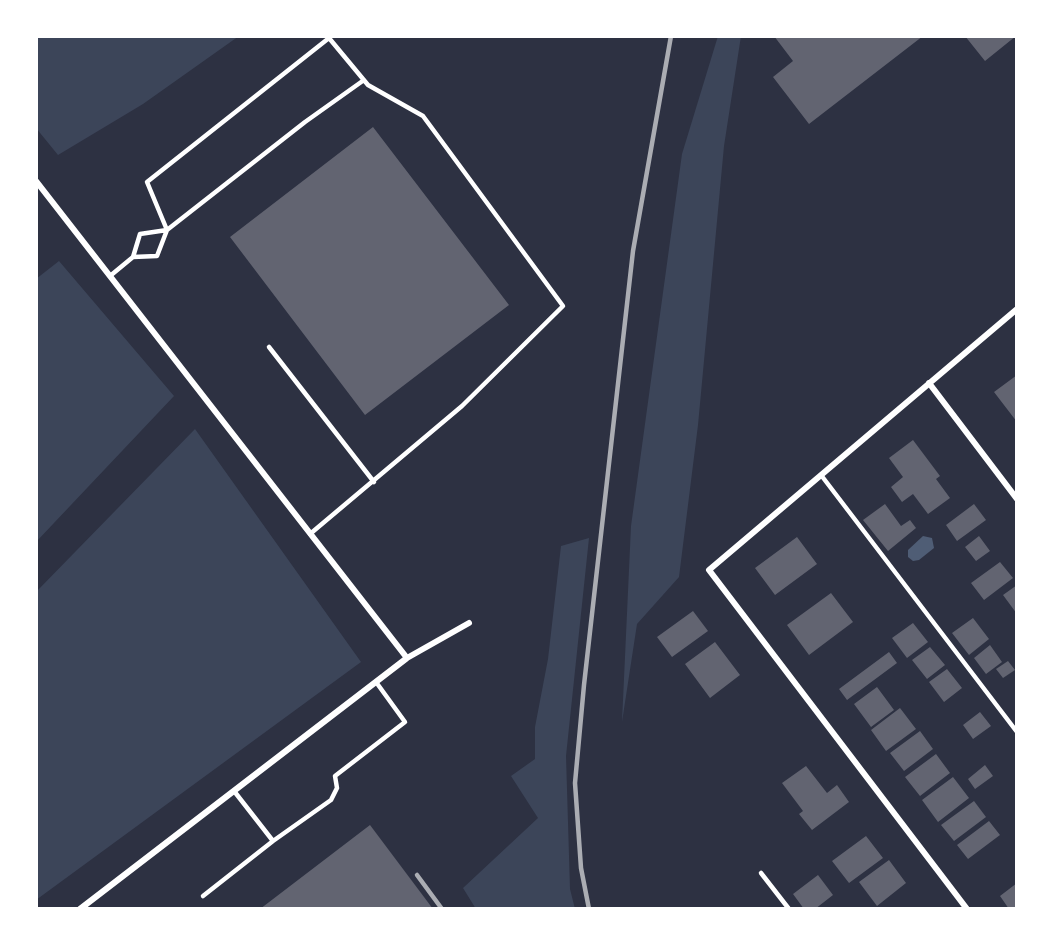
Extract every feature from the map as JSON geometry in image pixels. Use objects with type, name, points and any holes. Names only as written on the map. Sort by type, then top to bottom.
[{"type":"street","points":[[36,181],[407,658]]},
{"type":"street","points":[[967,909],[709,570],[1017,309]]},
{"type":"street","points":[[929,383],[1017,499]]},
{"type":"street","points":[[80,909],[407,658],[469,623]]},
{"type":"lane","points":[[133,257],[157,256],[167,230],[147,182],[329,38],[368,85],[423,116],[562,306],[462,406],[310,534]]},
{"type":"lane","points":[[110,276],[133,257],[140,234],[167,230],[364,80]]},
{"type":"lane","points":[[269,346],[374,482]]},
{"type":"lane","points":[[821,475],[1017,732]]},
{"type":"lane","points":[[203,896],[273,841],[331,800],[337,788],[335,776],[405,722],[376,682]]},
{"type":"lane","points":[[234,791],[273,841]]},
{"type":"lane","points":[[761,873],[789,909]]},
{"type":"shaded area","points":[[36,36],[239,36],[143,104],[58,155],[36,128]]},
{"type":"shaded area","points":[[718,36],[741,36],[724,146],[698,425],[679,577],[637,624],[622,722],[631,526],[682,154]]},
{"type":"shaded area","points":[[59,261],[174,396],[36,542],[36,279]]},
{"type":"shaded area","points":[[195,429],[361,662],[36,900],[36,592]]},
{"type":"shaded area","points":[[923,536],[932,538],[934,548],[919,560],[913,561],[908,557],[908,550]]},
{"type":"shaded area","points":[[589,538],[566,756],[570,889],[575,909],[476,909],[463,888],[538,818],[511,776],[535,759],[535,727],[548,659],[561,546]]},
{"type":"building","points":[[774,36],[923,36],[809,124],[773,77],[793,61]]},
{"type":"building","points":[[965,36],[1016,36],[985,61]]},
{"type":"building","points":[[373,127],[509,305],[365,415],[230,237]]},
{"type":"building","points":[[1017,375],[1017,422],[994,392]]},
{"type":"building","points":[[913,440],[940,476],[936,479],[950,498],[928,514],[913,494],[902,502],[891,487],[903,477],[889,458]]},
{"type":"building","points":[[885,504],[901,526],[910,520],[916,528],[888,551],[863,520]]},
{"type":"building","points":[[974,504],[986,520],[957,541],[946,525]]},
{"type":"building","points":[[979,536],[990,551],[976,561],[965,547]]},
{"type":"building","points":[[797,537],[817,564],[775,595],[755,568]]},
{"type":"building","points":[[1000,562],[1013,578],[984,600],[971,583]]},
{"type":"building","points":[[1017,585],[1017,614],[1003,595]]},
{"type":"building","points":[[831,593],[853,622],[809,655],[787,625]]},
{"type":"building","points":[[693,611],[708,631],[672,657],[657,637]]},
{"type":"building","points":[[973,618],[989,639],[969,655],[952,633]]},
{"type":"building","points":[[913,623],[928,642],[907,658],[892,638]]},
{"type":"building","points":[[715,642],[740,675],[710,698],[685,664]]},
{"type":"building","points":[[990,645],[1002,662],[986,674],[974,658]]},
{"type":"building","points":[[930,647],[945,665],[927,679],[912,660]]},
{"type":"building","points":[[889,652],[897,663],[847,700],[839,689]]},
{"type":"building","points":[[1008,661],[1015,670],[1003,678],[996,669]]},
{"type":"building","points":[[947,669],[962,688],[944,702],[929,682]]},
{"type":"building","points":[[877,687],[894,710],[871,727],[854,704]]},
{"type":"building","points":[[900,708],[916,729],[886,751],[871,730]]},
{"type":"building","points":[[980,712],[991,726],[973,739],[963,725]]},
{"type":"building","points":[[920,731],[933,749],[904,771],[890,753]]},
{"type":"building","points":[[936,754],[950,773],[920,796],[905,777]]},
{"type":"building","points":[[985,765],[993,776],[975,789],[968,779]]},
{"type":"building","points":[[806,766],[827,793],[837,785],[849,802],[812,830],[799,814],[803,811],[782,783]]},
{"type":"building","points":[[953,777],[969,798],[938,822],[922,800]]},
{"type":"building","points":[[974,801],[986,817],[954,841],[941,825]]},
{"type":"building","points":[[989,821],[1000,835],[968,859],[957,845]]},
{"type":"building","points":[[370,825],[433,909],[260,909]]},
{"type":"building","points":[[866,836],[883,858],[849,883],[832,861]]},
{"type":"building","points":[[889,860],[906,883],[877,906],[859,882]]},
{"type":"building","points":[[818,875],[833,895],[815,909],[804,909],[793,894]]},
{"type":"building","points":[[1017,883],[1017,909],[1009,909],[1000,896]]},
{"type":"railway","points":[[589,909],[581,868],[575,783],[584,685],[633,251],[671,36]]},
{"type":"railway","points":[[417,875],[442,909]]}]
